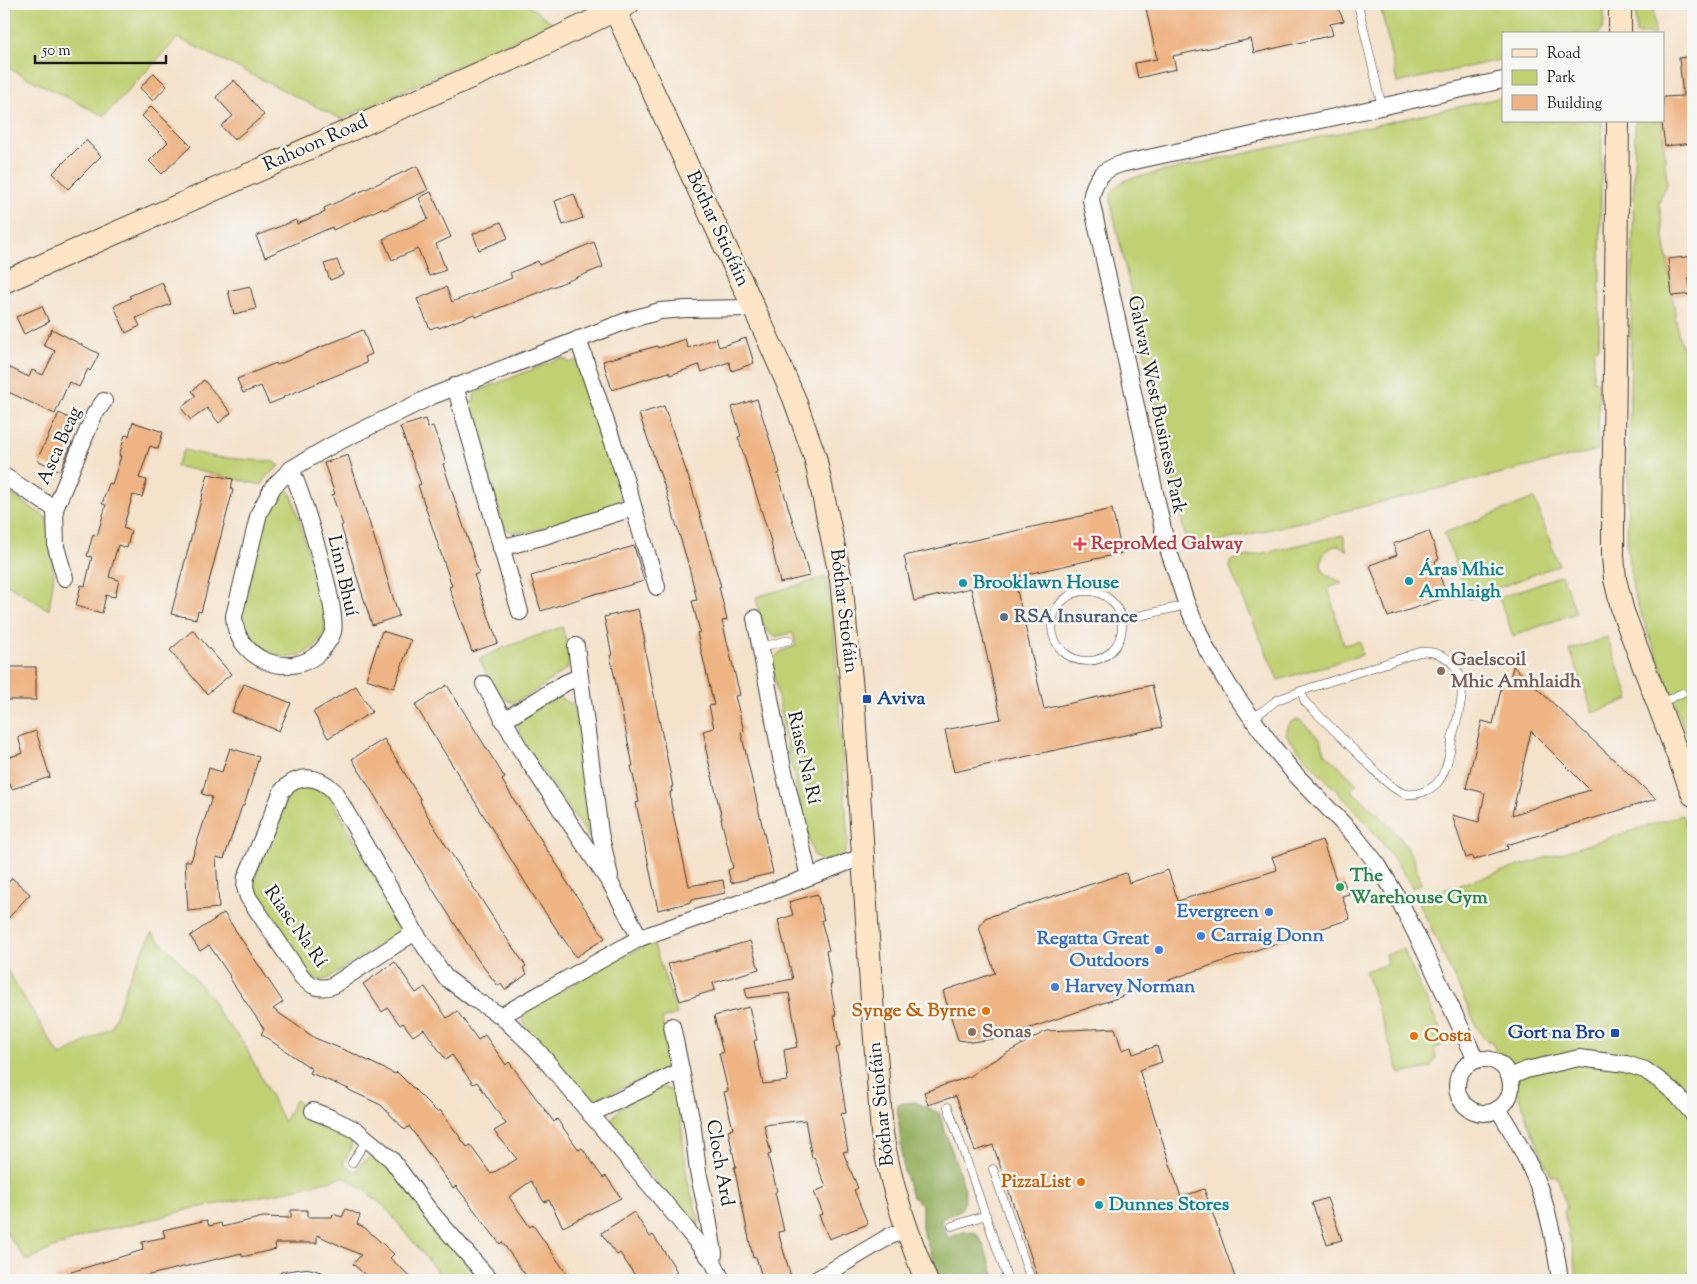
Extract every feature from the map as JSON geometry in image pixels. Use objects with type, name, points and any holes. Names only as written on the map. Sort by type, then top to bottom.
[{"type":"street","points":[[1620,4],[1620,32]]},
{"type":"street","name":"Rahoon Road","points":[[4,282],[528,52],[622,7]]},
{"type":"street","name":"Bóthar Stiofáin","points":[[622,7],[794,398],[816,457],[841,580],[853,700],[882,1133],[886,1157],[906,1230],[926,1280]]},
{"type":"street","name":"Galway West Business Park","points":[[1476,1060],[1424,950],[1378,865],[1354,835],[1294,773],[1251,719],[1216,667],[1187,605],[1166,543],[1091,200],[1093,188],[1100,176],[1110,167],[1502,80]]},
{"type":"street","points":[[1618,122],[1613,556],[1615,579],[1623,612],[1693,795]]},
{"type":"street","name":"Linn Bhuí","points":[[291,469],[298,485],[322,569],[332,607],[334,630],[326,646],[310,659],[302,663],[286,666],[267,662],[251,650],[239,638],[236,632],[234,616],[259,512],[273,487],[291,469],[332,445],[455,386],[629,320],[660,311],[754,308]]},
{"type":"street","points":[[578,338],[624,475],[657,587]]},
{"type":"street","points":[[455,386],[520,612]]},
{"type":"street","name":"Asca Beag","points":[[65,578],[56,546],[55,509],[94,415],[104,401]]},
{"type":"street","name":"Asca Beag","points":[[4,476],[55,509]]},
{"type":"street","points":[[501,548],[633,508]]},
{"type":"street","name":"Riasc Na Rí","points":[[755,618],[777,737],[809,877]]},
{"type":"street","points":[[576,646],[600,833],[612,886]]},
{"type":"street","points":[[503,721],[579,677]]},
{"type":"street","points":[[484,684],[519,747],[612,886],[640,938]]},
{"type":"street","name":"Riasc Na Rí","points":[[415,932],[332,986],[318,988],[309,984],[302,977],[248,897],[245,887],[250,868],[282,791],[286,787],[295,781],[311,778],[323,781],[334,791],[415,932],[445,976],[501,1016],[537,1050],[557,1074]]},
{"type":"street","points":[[501,1016],[640,938],[864,856]]},
{"type":"street","name":"Cloch Ard","points":[[672,1026],[693,1128],[698,1172],[708,1212],[714,1252],[713,1262]]},
{"type":"street","points":[[1510,1077],[1526,1070],[1579,1058],[1626,1064],[1645,1070],[1663,1083],[1677,1095],[1693,1114]]},
{"type":"street","points":[[1483,1059],[1496,1062],[1502,1065],[1510,1077],[1511,1091],[1504,1104],[1490,1112],[1481,1113],[1473,1110],[1465,1105],[1460,1098],[1458,1090],[1460,1074],[1464,1068],[1476,1060],[1483,1059]]},
{"type":"street","points":[[590,1114],[681,1070]]},
{"type":"street","name":"Cloch Ard","points":[[557,1074],[713,1262],[722,1280]]},
{"type":"street","points":[[1498,1109],[1511,1129],[1536,1179],[1557,1256],[1560,1280]]},
{"type":"street","points":[[313,1111],[346,1125],[368,1138],[392,1159],[429,1210],[490,1280]]},
{"type":"street","points":[[816,1280],[890,1236],[906,1230]]},
{"type":"street","points":[[285,1280],[307,1277],[318,1280]]},
{"type":"lane","points":[[1358,4],[1382,107]]},
{"type":"lane","points":[[1089,591],[1100,594],[1110,600],[1117,609],[1121,620],[1121,632],[1118,642],[1102,658],[1091,661],[1079,661],[1060,649],[1054,640],[1053,616],[1058,606],[1066,598],[1077,593],[1089,591]]},
{"type":"lane","points":[[1121,620],[1187,605]]},
{"type":"lane","points":[[761,647],[789,640]]},
{"type":"lane","points":[[1251,719],[1277,700],[1301,690],[1420,652],[1428,652],[1445,657],[1454,664],[1463,686],[1445,768],[1437,783],[1422,792],[1413,794],[1403,793],[1386,781],[1304,702],[1301,690]]},
{"type":"lane","points":[[1659,704],[1682,693]]},
{"type":"lane","points":[[948,1107],[1008,1280]]},
{"type":"lane","points":[[352,1162],[368,1138]]},
{"type":"lane","points":[[993,1169],[1031,1280]]},
{"type":"lane","points":[[952,1226],[986,1216]]},
{"type":"green space","points":[[4,4],[526,4],[553,23],[341,119],[178,38],[104,116],[4,66]]},
{"type":"green space","points":[[1380,4],[1604,4],[1604,20],[1600,32],[1502,32],[1502,59],[1397,83]]},
{"type":"green space","points":[[1636,4],[1653,4],[1655,32],[1636,32]]},
{"type":"green space","points":[[1502,97],[1502,122],[1602,122],[1599,347],[1594,351],[1593,379],[1599,384],[1598,450],[1188,549],[1172,479],[1175,473],[1169,442],[1164,438],[1111,204],[1111,195],[1114,188],[1128,179]]},
{"type":"green space","points":[[1635,122],[1662,122],[1667,184],[1659,203],[1677,327],[1693,396],[1693,751],[1638,606],[1633,590],[1627,547]]},
{"type":"green space","points":[[561,358],[569,363],[577,360],[621,493],[620,499],[607,510],[580,519],[531,531],[512,532],[503,525],[468,403],[474,401],[474,395],[478,391]]},
{"type":"green space","points":[[184,450],[215,457],[275,462],[280,466],[268,475],[262,485],[176,466]]},
{"type":"green space","points":[[285,488],[293,498],[326,619],[325,633],[317,644],[302,655],[287,658],[261,649],[246,635],[241,616],[266,516],[281,489]]},
{"type":"green space","points":[[11,494],[47,518],[54,574],[49,610],[4,582],[4,511]]},
{"type":"green space","points":[[1534,498],[1559,565],[1469,599],[1444,533]]},
{"type":"green space","points":[[1343,535],[1347,551],[1339,545],[1334,546],[1323,556],[1321,565],[1328,576],[1343,583],[1328,588],[1344,645],[1360,641],[1362,655],[1278,680],[1230,568],[1230,562]]},
{"type":"green space","points":[[1562,575],[1576,613],[1513,636],[1499,598]]},
{"type":"green space","points":[[826,577],[834,631],[848,842],[844,854],[834,859],[821,861],[814,856],[808,837],[788,750],[772,664],[781,652],[796,646],[793,633],[778,636],[768,632],[764,627],[756,597]]},
{"type":"green space","points":[[562,627],[569,653],[567,669],[524,698],[513,703],[507,700],[497,690],[479,659],[503,648]]},
{"type":"green space","points":[[1607,637],[1630,699],[1593,713],[1570,650]]},
{"type":"green space","points":[[558,697],[572,704],[577,712],[595,836],[589,837],[521,740],[518,726],[520,719]]},
{"type":"green space","points":[[1300,720],[1321,740],[1325,753],[1357,784],[1351,790],[1385,821],[1400,838],[1413,858],[1421,884],[1412,888],[1392,856],[1369,826],[1290,739],[1286,733],[1288,725]]},
{"type":"green space","points":[[310,785],[320,788],[330,796],[401,924],[397,934],[327,979],[317,980],[308,975],[255,895],[252,883],[289,794],[297,787]]},
{"type":"green space","points":[[1682,815],[1693,844],[1693,1280],[1576,1280],[1574,1257],[1564,1211],[1567,1208],[1557,1176],[1551,1176],[1526,1118],[1525,1110],[1491,1041],[1487,1041],[1483,1037],[1477,1027],[1417,898]]},
{"type":"green space","points":[[152,933],[176,957],[211,998],[218,1013],[243,1042],[284,1122],[295,1100],[299,1102],[313,1120],[338,1130],[349,1137],[351,1143],[349,1152],[343,1163],[355,1172],[363,1162],[371,1157],[388,1163],[481,1280],[444,1280],[385,1207],[363,1189],[344,1177],[278,1193],[190,1209],[96,1232],[51,1249],[27,1261],[4,1230],[4,965],[60,1056],[112,1027],[130,976]]},
{"type":"green space","points":[[653,942],[677,1014],[662,1019],[669,1059],[668,1065],[660,1072],[598,1098],[589,1099],[528,1029],[523,1021],[523,1016],[534,1006]]},
{"type":"green space","points":[[1403,949],[1446,1043],[1434,1049],[1436,1058],[1430,1068],[1400,1074],[1365,971],[1388,964],[1386,954]]},
{"type":"green space","points":[[662,1087],[675,1094],[680,1112],[687,1178],[699,1220],[699,1224],[694,1227],[617,1135],[611,1124],[618,1111],[624,1105]]},
{"type":"green space","points":[[915,1102],[939,1113],[965,1189],[964,1203],[960,1210],[941,1219],[948,1238],[966,1231],[976,1233],[983,1244],[996,1280],[941,1280],[922,1229],[922,1204],[912,1197],[903,1168],[897,1104]]},
{"type":"building","points":[[1145,4],[1336,4],[1344,21],[1330,24],[1333,35],[1254,53],[1251,39],[1173,56],[1176,69],[1138,78],[1135,63],[1157,59]]},
{"type":"building","points":[[1693,56],[1693,143],[1665,146],[1662,123],[1664,122],[1664,97],[1683,96],[1679,58]]},
{"type":"building","points":[[154,73],[167,86],[153,101],[140,88]]},
{"type":"building","points":[[234,80],[264,115],[234,140],[221,126],[233,116],[216,97]]},
{"type":"building","points":[[151,106],[191,146],[162,174],[149,161],[168,142],[142,116]]},
{"type":"building","points":[[86,140],[101,156],[68,189],[53,173]]},
{"type":"building","points":[[417,166],[428,190],[333,230],[332,227],[265,257],[256,236],[296,220],[297,224],[325,212],[324,208]]},
{"type":"building","points":[[431,192],[451,237],[436,244],[446,270],[429,276],[418,249],[392,260],[383,239],[428,219],[419,198]]},
{"type":"building","points":[[574,194],[583,218],[563,225],[555,201]]},
{"type":"building","points":[[501,222],[508,238],[479,250],[473,234]]},
{"type":"building","points":[[594,242],[603,267],[476,317],[474,314],[439,328],[438,326],[430,329],[417,299],[446,287],[452,302],[512,278],[510,273],[538,261],[539,265]]},
{"type":"building","points":[[1693,256],[1693,273],[1688,274],[1691,294],[1672,296],[1668,259]]},
{"type":"building","points":[[337,260],[343,275],[330,280],[324,264]]},
{"type":"building","points":[[162,282],[171,304],[136,318],[140,326],[126,333],[114,306],[131,298],[129,296]]},
{"type":"building","points":[[250,286],[256,309],[234,314],[228,291]]},
{"type":"building","points":[[42,306],[49,322],[24,334],[16,317]]},
{"type":"building","points":[[52,329],[99,354],[90,371],[88,369],[79,387],[69,382],[55,414],[4,390],[4,365],[29,377],[32,370],[43,375],[55,351],[43,345]]},
{"type":"building","points":[[363,330],[372,354],[365,357],[367,363],[269,404],[261,386],[243,393],[237,379]]},
{"type":"building","points":[[716,338],[719,347],[746,338],[754,363],[732,371],[729,362],[702,372],[699,365],[670,375],[669,372],[612,390],[603,361],[657,346],[658,348],[685,339],[688,348]]},
{"type":"building","points":[[204,380],[231,413],[219,423],[207,408],[191,420],[181,408],[196,396],[192,391]]},
{"type":"building","points":[[757,399],[809,576],[780,583],[770,538],[738,437],[741,436],[732,407]]},
{"type":"building","points":[[664,406],[691,485],[721,587],[719,587],[727,620],[722,621],[740,695],[735,696],[744,731],[741,732],[773,873],[731,883],[728,870],[733,868],[703,731],[714,728],[709,706],[714,705],[697,633],[700,632],[692,601],[697,600],[666,491],[639,414]]},
{"type":"building","points":[[59,413],[75,421],[65,440],[72,443],[60,471],[37,460]]},
{"type":"building","points":[[425,419],[428,428],[433,426],[446,463],[443,464],[479,573],[474,575],[498,643],[472,652],[449,587],[452,586],[418,485],[421,484],[400,427]]},
{"type":"building","points":[[133,422],[163,432],[158,449],[150,446],[139,478],[147,480],[142,497],[133,495],[123,528],[131,531],[127,548],[118,545],[109,577],[119,580],[115,597],[106,595],[102,613],[76,606],[81,585],[85,586],[92,557],[87,556],[93,534],[97,536],[106,505],[102,504],[109,483],[112,484],[121,456],[119,456],[125,435],[129,436]]},
{"type":"building","points":[[348,455],[399,616],[372,625],[341,526],[343,525],[332,495],[335,494],[324,463]]},
{"type":"building","points":[[208,474],[233,479],[231,489],[233,490],[201,612],[198,611],[196,619],[171,614]]},
{"type":"building","points":[[1112,509],[1122,553],[1014,577],[1044,709],[1152,685],[1162,727],[954,772],[945,730],[1001,719],[985,647],[971,588],[914,601],[904,556]]},
{"type":"building","name":"Áras Mhic Amhlaigh","points":[[1429,531],[1439,559],[1435,561],[1447,597],[1388,617],[1370,565],[1397,555],[1393,544]]},
{"type":"building","points":[[634,546],[644,581],[541,611],[531,576]]},
{"type":"building","points":[[638,609],[673,787],[671,787],[672,792],[670,792],[671,804],[689,886],[723,880],[725,893],[691,900],[692,902],[658,910],[636,803],[639,802],[631,766],[633,766],[604,617]]},
{"type":"building","points":[[193,630],[231,674],[207,694],[170,650]]},
{"type":"building","points":[[382,631],[411,640],[394,688],[366,679]]},
{"type":"building","points":[[1513,666],[1656,799],[1507,845],[1508,849],[1473,860],[1472,856],[1466,858],[1452,815],[1479,822],[1485,793],[1466,788],[1482,721],[1493,724],[1502,685],[1508,687]],"holes":[[[1531,731],[1590,790],[1512,815]]]},
{"type":"building","points":[[4,667],[36,667],[36,700],[4,700]]},
{"type":"building","points":[[244,684],[291,703],[279,731],[232,712]]},
{"type":"building","points":[[447,685],[505,778],[502,780],[514,800],[605,938],[576,957],[535,898],[415,705]]},
{"type":"building","points":[[356,686],[372,712],[328,738],[313,712]]},
{"type":"building","points":[[36,731],[50,777],[12,789],[10,784],[4,786],[4,759],[23,753],[18,737]]},
{"type":"building","points":[[384,739],[445,844],[526,966],[523,968],[527,974],[505,990],[501,984],[498,986],[478,960],[352,759]]},
{"type":"building","points":[[230,748],[259,757],[244,806],[242,806],[224,859],[216,857],[219,908],[188,911],[185,861],[191,861],[212,797],[202,794],[209,768],[222,772]]},
{"type":"building","points":[[1322,840],[1337,882],[1343,880],[1349,894],[1342,896],[1350,919],[1016,1033],[1017,1035],[972,1042],[958,1040],[943,991],[995,973],[979,928],[985,918],[1126,873],[1129,883],[1168,870],[1178,901],[1277,870],[1272,857]]},
{"type":"building","points":[[12,878],[30,894],[4,923],[4,888]]},
{"type":"building","points":[[817,894],[824,920],[821,920],[829,950],[826,951],[840,1047],[836,1048],[846,1113],[841,1114],[848,1151],[843,1152],[858,1188],[854,1190],[868,1224],[829,1239],[819,1215],[823,1214],[814,1192],[826,1187],[814,1157],[812,1158],[805,1120],[764,1125],[771,1154],[768,1155],[784,1231],[778,1232],[792,1280],[763,1280],[756,1257],[753,1258],[734,1167],[736,1167],[728,1130],[733,1129],[724,1092],[728,1091],[719,1053],[723,1053],[714,1016],[749,1007],[757,1040],[754,1041],[763,1084],[788,1081],[784,1050],[797,1047],[796,1042],[798,1042],[789,993],[747,998],[745,988],[793,979],[778,920],[793,915],[789,902]]},
{"type":"building","points":[[224,913],[283,1002],[273,1009],[315,1038],[395,1074],[397,1072],[437,1112],[440,1110],[467,1147],[470,1145],[491,1174],[517,1159],[494,1131],[506,1124],[477,1082],[473,1084],[452,1055],[446,1060],[424,1029],[413,1036],[403,1023],[400,1025],[388,1008],[382,1012],[363,984],[395,962],[416,993],[425,987],[447,1018],[457,1011],[478,1040],[485,1035],[506,1065],[509,1062],[554,1122],[557,1119],[579,1150],[582,1148],[603,1178],[606,1176],[621,1198],[563,1227],[549,1200],[544,1202],[531,1181],[509,1197],[530,1227],[533,1225],[571,1280],[529,1280],[502,1242],[500,1244],[456,1186],[453,1188],[409,1126],[405,1130],[381,1105],[310,1073],[312,1069],[261,1034],[264,1029],[209,945],[200,951],[190,936]]},
{"type":"building","points":[[750,941],[759,969],[713,983],[715,990],[680,1001],[668,964]]},
{"type":"building","name":"Dunnes Stores","points":[[1115,1028],[1122,1050],[1131,1047],[1133,1054],[1157,1046],[1162,1062],[1139,1070],[1181,1197],[1204,1189],[1236,1280],[1039,1280],[993,1145],[975,1151],[956,1096],[928,1105],[924,1092],[971,1076],[982,1067],[1046,1031]]},
{"type":"building","points":[[1327,1198],[1342,1240],[1327,1244],[1312,1203]]},
{"type":"building","points":[[346,1209],[360,1215],[357,1224],[365,1228],[394,1254],[390,1258],[414,1280],[371,1280],[353,1264],[361,1255],[317,1235],[317,1243],[275,1243],[276,1249],[242,1257],[242,1253],[128,1280],[55,1280],[55,1277],[143,1250],[142,1242],[165,1237],[163,1230],[207,1220],[209,1226],[221,1223],[222,1227],[263,1217],[291,1218],[291,1210],[307,1210],[307,1217],[332,1217],[333,1214],[342,1217]]},
{"type":"building","points":[[634,1212],[650,1237],[653,1235],[672,1263],[677,1272],[674,1274],[679,1280],[638,1280],[620,1253],[617,1255],[601,1233]]},
{"type":"place","name":"ReproMed Galway","points":[[1080,544]]},
{"type":"place","name":"Áras Mhic Amhlaigh","points":[[1409,581]]},
{"type":"place","name":"Brooklawn House","points":[[963,583]]},
{"type":"place","name":"RSA Insurance","points":[[1004,617]]},
{"type":"place","name":"Gaelscoil Mhic Amhlaidh","points":[[1441,671]]},
{"type":"place","name":"Aviva","points":[[867,699]]},
{"type":"place","name":"The Warehouse Gym","points":[[1340,887]]},
{"type":"place","name":"Evergreen","points":[[1269,912]]},
{"type":"place","name":"Carraig Donn","points":[[1201,936]]},
{"type":"place","name":"Regatta Great Outdoors","points":[[1159,950]]},
{"type":"place","name":"Harvey Norman","points":[[1055,987]]},
{"type":"place","name":"Synge & Byrne","points":[[986,1011]]},
{"type":"place","name":"Sonas","points":[[972,1032]]},
{"type":"place","name":"Gort na Bro","points":[[1615,1033]]},
{"type":"place","name":"Costa","points":[[1414,1036]]},
{"type":"place","name":"PizzaList","points":[[1081,1182]]},
{"type":"place","name":"Dunnes Stores","points":[[1099,1205]]}]
